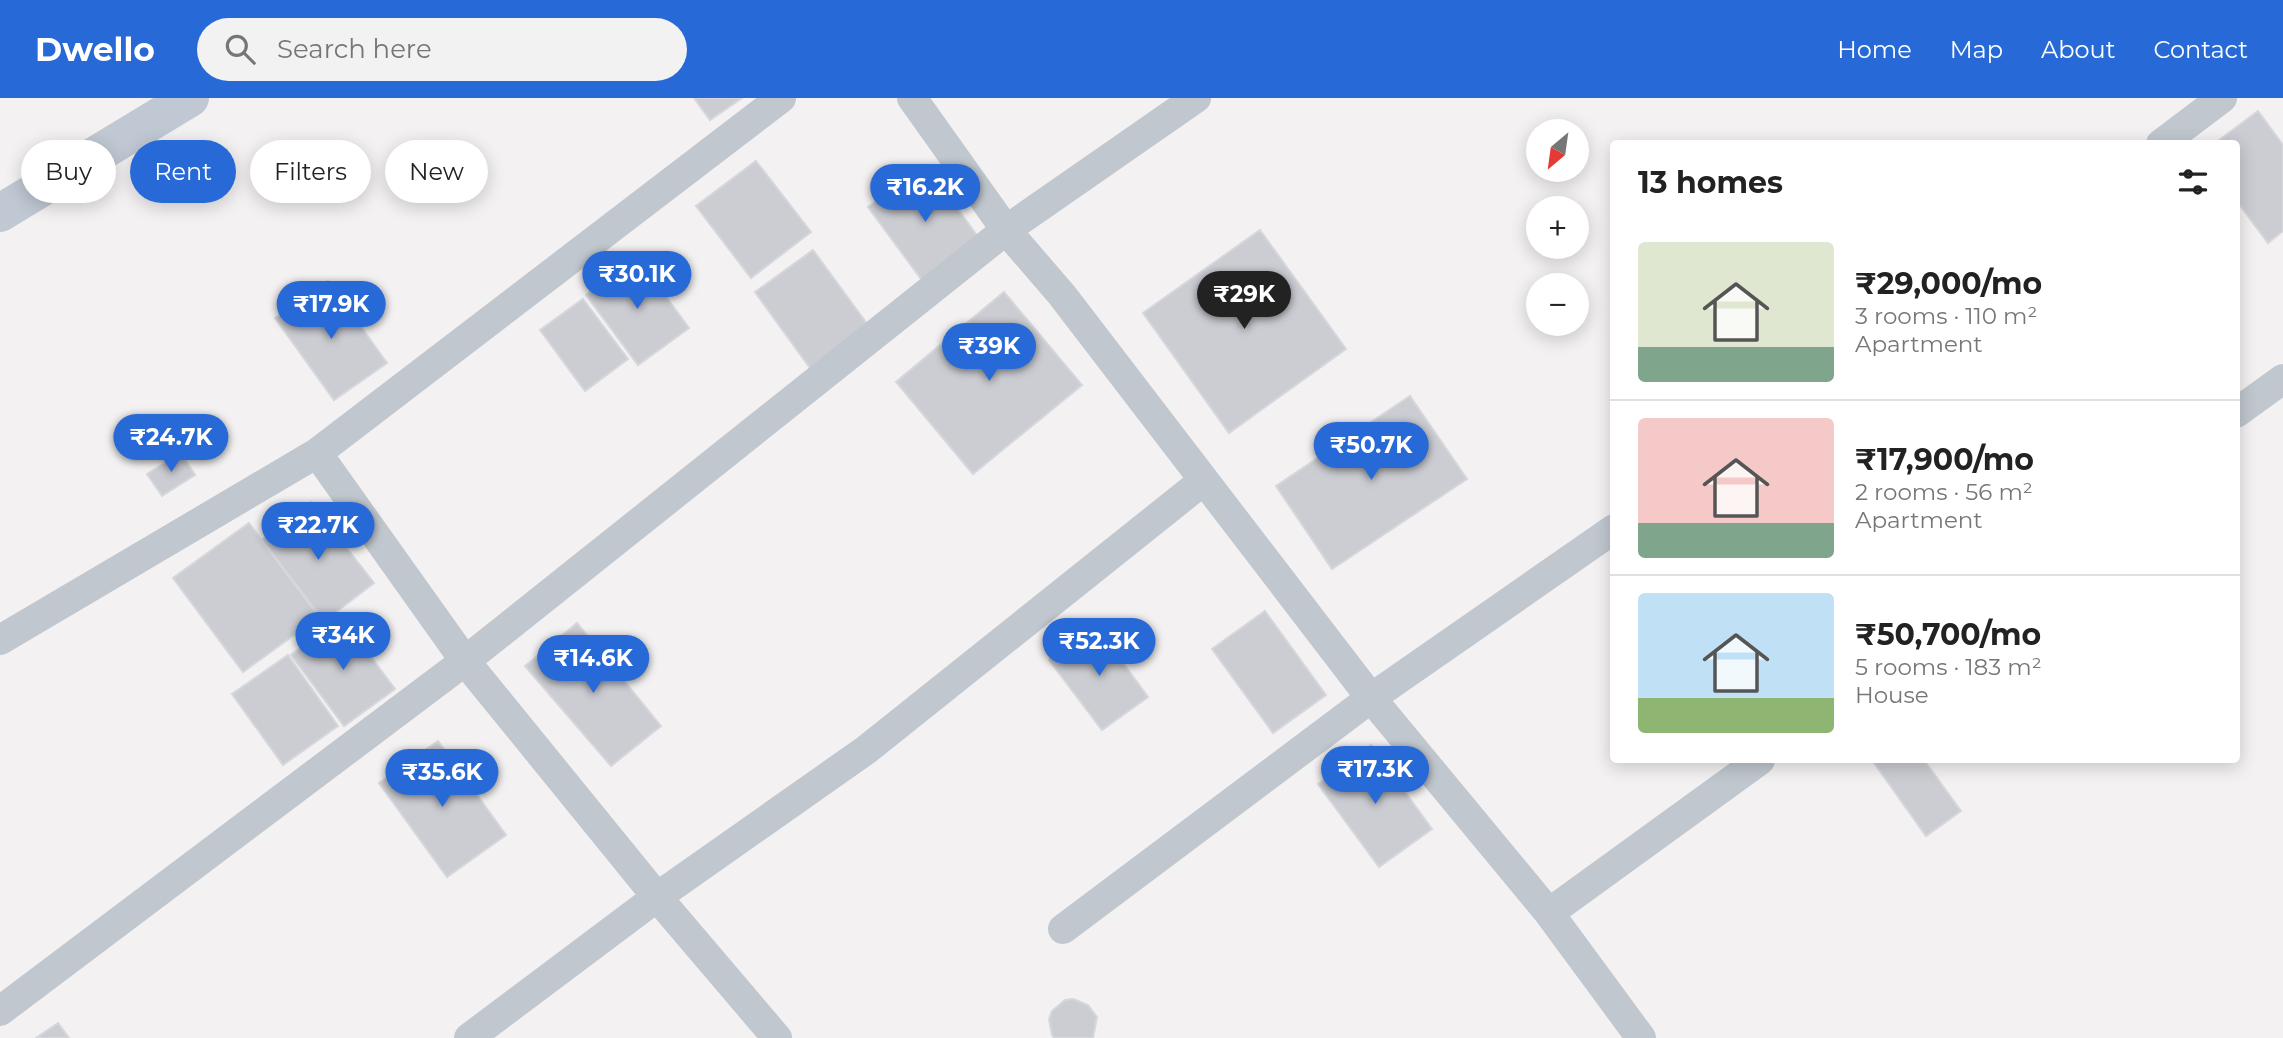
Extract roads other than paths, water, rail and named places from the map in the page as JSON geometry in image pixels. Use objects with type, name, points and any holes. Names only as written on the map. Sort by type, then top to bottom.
[{"type":"street","points":[[0,212],[190,98]]},
{"type":"street","points":[[0,640],[317,453],[781,98]]},
{"type":"street","points":[[912,98],[1006,230],[1062,295],[1371,698],[1549,913],[1641,1038]]},
{"type":"street","points":[[0,1011],[465,661],[1006,230],[1196,98]]},
{"type":"street","points":[[2166,140],[2222,98]]},
{"type":"street","points":[[2240,410],[2283,379]]},
{"type":"street","points":[[317,453],[465,661],[657,897],[777,1038]]},
{"type":"street","points":[[469,1038],[657,897],[866,750],[1203,481]]},
{"type":"street","points":[[1063,929],[1371,698],[1610,532]]},
{"type":"street","points":[[1549,913],[1755,763]]}]
